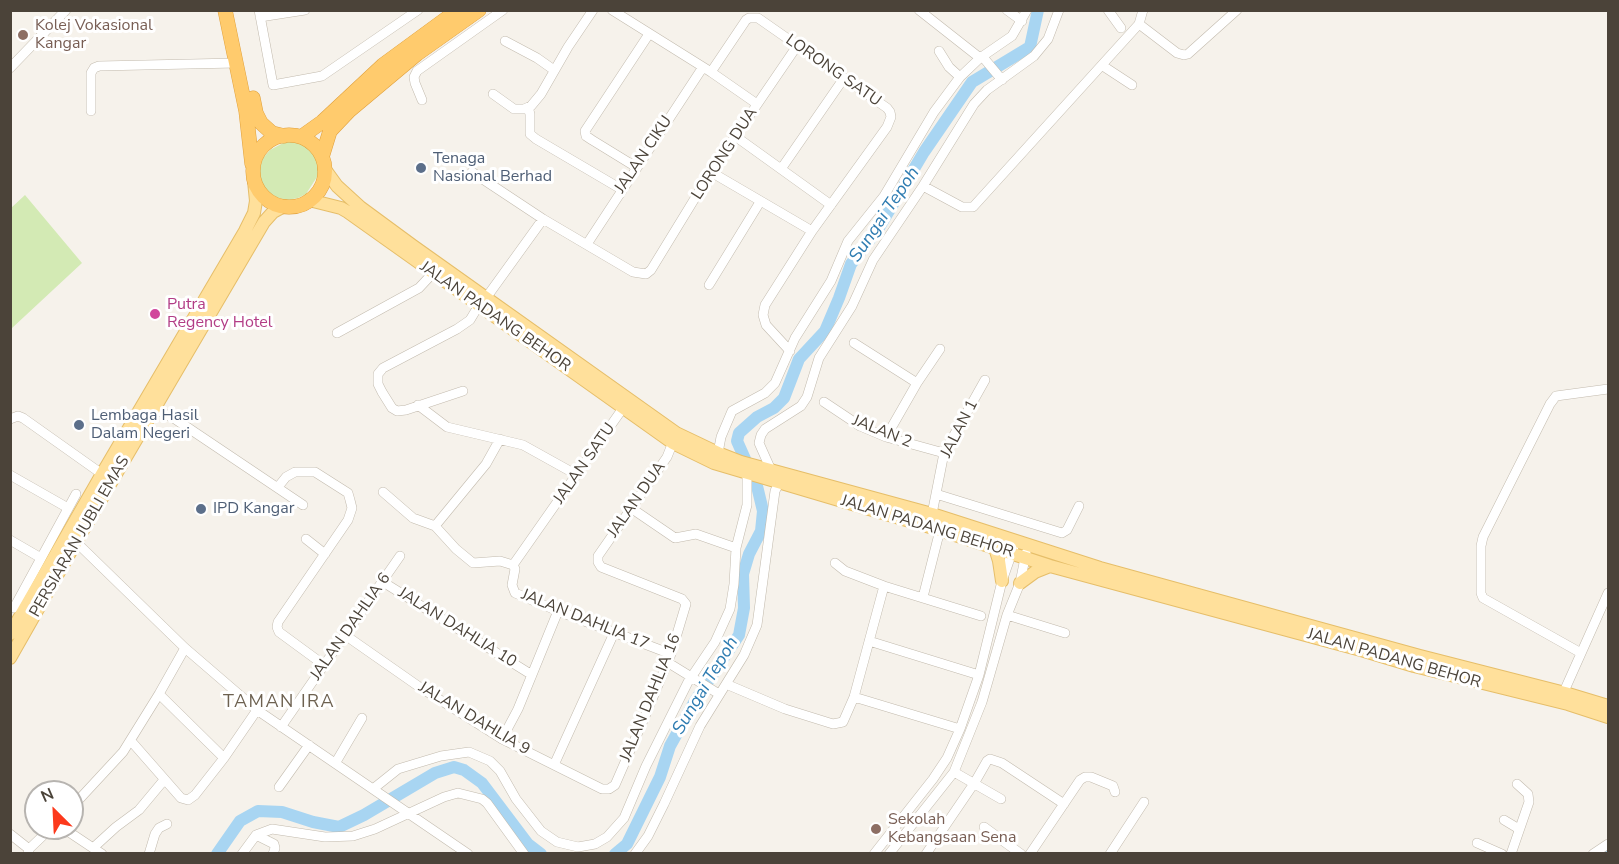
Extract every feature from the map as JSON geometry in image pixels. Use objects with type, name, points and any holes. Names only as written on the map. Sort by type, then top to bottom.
[{"type":"highway","points":[[225,10],[246,111],[254,177],[266,198],[284,206],[300,205],[309,200],[321,186],[330,131],[349,111],[386,78],[461,32],[479,10]]},
{"type":"highway","points":[[234,10],[256,113],[261,123],[272,133],[301,137],[314,145],[323,163]]},
{"type":"highway","points":[[301,137],[322,122],[382,65],[458,10]]},
{"type":"highway","points":[[254,177],[254,163],[262,147],[284,136]]},
{"type":"main road","name":"JALAN PADANG BEHOR","points":[[323,163],[337,186],[360,207],[623,408],[675,438],[772,476],[995,548],[1021,549],[1050,566],[1284,628],[1425,669],[1608,706]]},
{"type":"main road","name":"PERSIARAN JUBLI EMAS","points":[[10,658],[155,409],[170,370],[250,220],[256,201],[254,177]]},
{"type":"main road","name":"JALAN PADANG BEHOR","points":[[309,200],[348,212],[433,273],[482,302],[714,463],[747,474],[772,476],[932,514],[1021,549],[1100,568],[1567,698],[1608,717]]},
{"type":"main road","name":"PERSIARAN JUBLI EMAS","points":[[10,634],[16,609],[102,474],[264,222],[273,212],[284,206]]},
{"type":"main road","points":[[995,548],[1002,581]]},
{"type":"main road","points":[[1020,583],[1035,572],[1050,566]]},
{"type":"street","points":[[10,68],[66,10]]},
{"type":"street","points":[[304,10],[260,14],[273,85],[322,76],[418,10]]},
{"type":"street","points":[[422,100],[415,83],[414,77],[417,71],[461,32],[503,10]]},
{"type":"street","points":[[493,94],[514,109],[531,106],[541,94],[593,10]]},
{"type":"street","points":[[612,10],[707,69],[757,104]]},
{"type":"street","points":[[919,10],[982,58],[1000,77]]},
{"type":"street","points":[[1007,10],[1022,21]]},
{"type":"street","points":[[718,453],[721,437],[732,411],[765,393],[775,383],[795,338],[831,281],[848,241],[884,196],[934,112],[960,77],[1012,36],[1027,10]]},
{"type":"street","points":[[635,854],[648,836],[717,692],[726,684],[744,655],[757,625],[775,491],[772,476],[759,442],[761,435],[765,429],[801,406],[807,397],[819,358],[852,306],[873,261],[977,100],[1000,77],[1024,64],[1043,45],[1048,39],[1059,10]]},
{"type":"street","points":[[1108,10],[1121,28]]},
{"type":"street","points":[[923,186],[962,207],[973,207],[1103,66],[1139,24],[1143,10]]},
{"type":"street","points":[[1139,24],[1184,55],[1188,54],[1237,10]]},
{"type":"street","name":"LORONG SATU","points":[[707,69],[746,20],[758,18],[887,108],[891,117],[887,127],[812,231],[765,304],[763,315],[766,325],[790,351]]},
{"type":"street","points":[[636,167],[586,136],[585,131],[649,34]]},
{"type":"street","points":[[505,41],[554,70]]},
{"type":"street","name":"LORONG DUA","points":[[587,244],[633,272],[641,275],[651,270],[711,172],[797,46]]},
{"type":"street","points":[[939,51],[949,67],[960,77]]},
{"type":"street","points":[[91,111],[91,73],[99,66],[236,63]]},
{"type":"street","points":[[1103,66],[1132,85]]},
{"type":"street","name":"JALAN CIKU","points":[[587,244],[636,167],[707,69]]},
{"type":"street","points":[[781,169],[844,78]]},
{"type":"street","points":[[526,108],[530,114],[530,134],[621,189]]},
{"type":"street","points":[[735,136],[831,205]]},
{"type":"street","points":[[472,172],[543,219],[587,244]]},
{"type":"street","points":[[711,172],[812,231]]},
{"type":"street","points":[[709,285],[760,202]]},
{"type":"street","points":[[463,391],[398,411],[392,408],[378,384],[378,374],[383,368],[470,320],[543,219]]},
{"type":"street","points":[[336,333],[419,288],[433,273]]},
{"type":"street","points":[[854,344],[917,383]]},
{"type":"street","points":[[886,437],[917,383],[940,350]]},
{"type":"street","name":"JALAN 1","points":[[932,514],[944,453],[985,380]]},
{"type":"street","points":[[1581,653],[1483,598],[1481,593],[1482,541],[1556,396],[1608,390]]},
{"type":"street","name":"JALAN 2","points":[[824,402],[860,426],[886,437],[944,453]]},
{"type":"street","points":[[418,405],[447,427],[523,445],[577,475]]},
{"type":"street","name":"JALAN SATU","points":[[513,565],[623,408]]},
{"type":"street","points":[[155,409],[175,419],[303,505]]},
{"type":"street","points":[[10,419],[23,418],[102,474]]},
{"type":"street","name":"JALAN DUA","points":[[675,438],[667,457],[598,556],[598,562],[601,567],[682,599],[686,604]]},
{"type":"street","points":[[435,526],[486,464],[500,439]]},
{"type":"street","points":[[278,487],[286,477],[295,472],[315,472],[348,493],[350,500],[351,515],[278,622],[277,627],[279,632],[324,665]]},
{"type":"street","points":[[377,792],[398,769],[441,756],[469,752],[484,757],[500,771],[516,799],[541,831],[557,842],[578,848],[595,844],[613,832],[624,818],[646,766],[691,676],[715,642],[730,609],[736,548],[747,505],[747,474]]},
{"type":"street","points":[[10,475],[68,508]]},
{"type":"street","points":[[383,492],[413,518],[435,526],[456,549],[474,563],[500,561],[513,565]]},
{"type":"street","points":[[16,609],[76,494]]},
{"type":"street","points":[[936,494],[1062,532],[1067,530],[1079,506]]},
{"type":"street","points":[[631,508],[675,538],[696,534],[736,548]]},
{"type":"street","points":[[923,597],[940,530]]},
{"type":"street","points":[[306,539],[325,554]]},
{"type":"street","points":[[10,540],[41,558]]},
{"type":"street","points":[[76,542],[184,648],[257,710],[468,854]]},
{"type":"street","points":[[874,854],[947,758],[960,729],[978,675],[1002,581],[1021,549]]},
{"type":"street","points":[[889,854],[954,771],[982,702],[1020,583],[1021,549]]},
{"type":"street","name":"JALAN DAHLIA 6","points":[[281,727],[400,556]]},
{"type":"street","points":[[835,563],[845,571],[884,586],[981,616]]},
{"type":"street","name":"JALAN DAHLIA 17","points":[[513,565],[515,569],[512,585],[514,592],[669,658],[691,676],[717,692]]},
{"type":"street","name":"JALAN DAHLIA 10","points":[[382,582],[532,675]]},
{"type":"street","points":[[726,684],[785,709],[838,725],[843,722],[854,697],[884,586]]},
{"type":"street","points":[[1567,698],[1566,687],[1608,593]]},
{"type":"street","name":"JALAN DAHLIA 16","points":[[609,789],[615,785],[669,658],[686,604]]},
{"type":"street","points":[[502,740],[518,709],[558,611]]},
{"type":"street","points":[[1008,615],[1065,633]]},
{"type":"street","points":[[554,765],[614,633]]},
{"type":"street","name":"JALAN DAHLIA 9","points":[[345,635],[418,686],[502,740],[602,789],[609,789]]},
{"type":"street","points":[[869,641],[978,675]]},
{"type":"street","points":[[84,794],[118,759],[131,741],[184,648]]},
{"type":"street","points":[[159,694],[224,758]]},
{"type":"street","points":[[854,697],[960,729]]},
{"type":"street","points":[[131,741],[181,798],[188,800],[195,795],[224,758],[257,710]]},
{"type":"street","points":[[336,762],[362,718]]},
{"type":"street","points":[[279,787],[309,745]]},
{"type":"street","points":[[926,854],[987,761],[993,758],[1064,804]]},
{"type":"street","points":[[954,771],[1001,800]]},
{"type":"street","points":[[1030,854],[1080,780],[1085,777],[1113,786],[1115,792]]},
{"type":"street","points":[[81,840],[98,851],[116,827],[139,810],[164,780]]},
{"type":"street","points":[[1511,854],[1529,798],[1517,784]]},
{"type":"street","points":[[242,854],[256,835],[272,829],[326,837],[353,836],[375,829],[406,811],[426,807],[452,794],[465,794],[482,799],[492,809],[524,854]]},
{"type":"street","points":[[1110,854],[1144,802]]},
{"type":"street","points":[[1504,820],[1519,829]]},
{"type":"street","points":[[149,854],[155,834],[159,828],[167,824]]},
{"type":"street","points":[[984,827],[1021,854]]},
{"type":"street","points":[[10,834],[28,851],[39,840]]},
{"type":"street","points":[[256,835],[274,844],[273,854]]},
{"type":"street","points":[[1477,843],[1502,854]]},
{"type":"street","points":[[1593,854],[1608,844]]},
{"type":"green space","points":[[295,140],[312,148],[319,168],[317,177],[306,194],[288,200],[278,198],[263,186],[260,167],[263,158],[270,150],[287,141]]},
{"type":"green space","points":[[25,195],[82,263],[11,329],[11,208]]},
{"type":"waterway","name":"Sungai Tepoh","points":[[615,854],[627,844],[660,777],[670,746],[695,701],[739,635],[744,608],[743,574],[749,554],[761,531],[763,511],[757,486],[737,441],[739,433],[784,398],[799,359],[825,331],[851,264],[880,226],[924,152],[972,82],[1030,47],[1038,10]]},
{"type":"waterway","name":"Sungai Tepoh","points":[[217,854],[240,821],[258,811],[282,812],[339,827],[435,773],[454,767],[464,770],[482,783],[528,844],[541,854]]},
{"type":"place","name":"Kolej Vokasional Kangar","points":[[23,35]]},
{"type":"place","name":"Tenaga Nasional Berhad","points":[[421,168]]},
{"type":"place","name":"Putra Regency Hotel","points":[[155,314]]},
{"type":"place","name":"Lembaga Hasil Dalam Negeri","points":[[79,425]]},
{"type":"place","name":"IPD Kangar","points":[[201,509]]},
{"type":"place","name":"Sekolah Kebangsaan Sena","points":[[876,829]]},
{"type":"district","name":"TAMAN IRA","points":[[279,703]]}]
